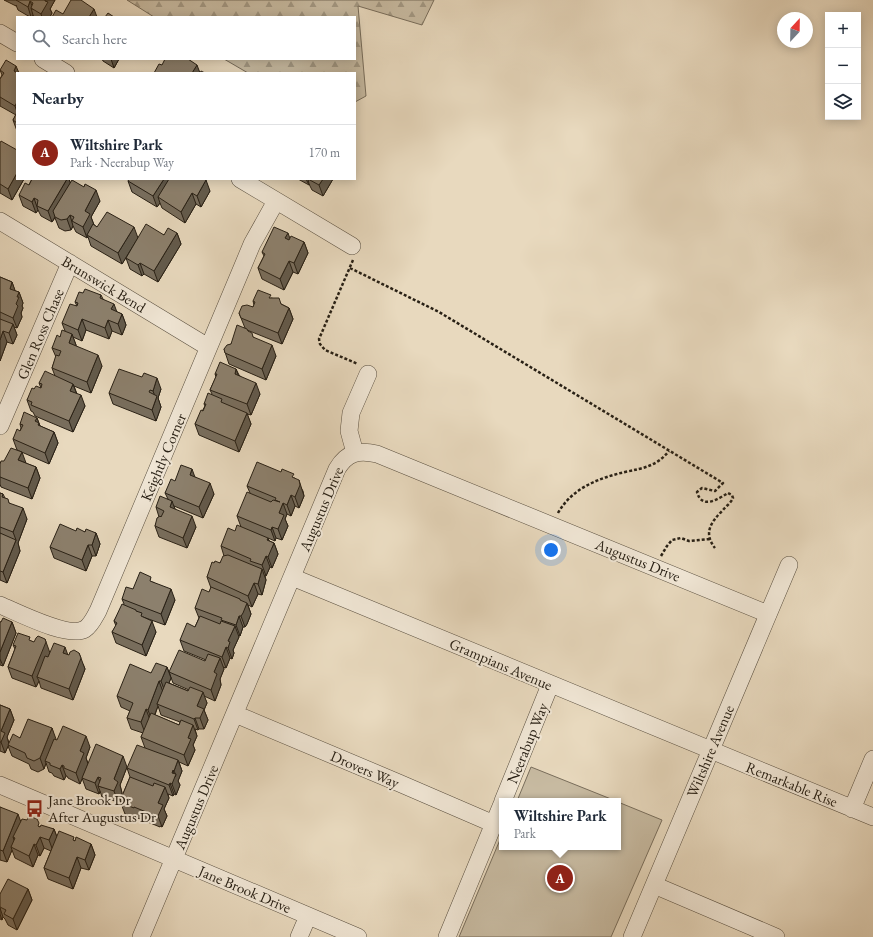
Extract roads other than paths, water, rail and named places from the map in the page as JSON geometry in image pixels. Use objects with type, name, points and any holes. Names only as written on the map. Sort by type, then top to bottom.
[{"type":"street","points":[[0,33],[16,42]]},
{"type":"street","points":[[45,60],[64,72]]},
{"type":"street","points":[[242,180],[353,252]]},
{"type":"street","name":"Keightly Corner","points":[[0,605],[60,630],[74,632],[84,629],[92,622],[98,611],[252,244],[276,201]]},
{"type":"street","name":"Brunswick Bend","points":[[0,220],[208,347]]},
{"type":"street","name":"Glen Ross Chase","points":[[0,426],[70,263]]},
{"type":"street","points":[[355,453],[349,431],[351,413],[367,370]]},
{"type":"street","name":"Augustus Drive","points":[[141,937],[337,469],[342,461],[355,453],[364,451],[377,454],[768,614]]},
{"type":"street","name":"Wiltshire Avenue","points":[[632,937],[788,565]]},
{"type":"street","name":"Grampians Avenue","points":[[292,577],[710,751]]},
{"type":"street","name":"Neerabup Way","points":[[504,798],[550,685]]},
{"type":"street","name":"Drovers Way","points":[[235,714],[494,824]]},
{"type":"street","name":"Remarkable Rise","points":[[710,751],[873,818]]},
{"type":"street","points":[[852,809],[873,759]]},
{"type":"street","name":"Jane Brook Drive","points":[[0,785],[358,937]]},
{"type":"street","points":[[447,937],[499,812]]},
{"type":"street","points":[[654,885],[776,937]]},
{"type":"street","points":[[299,937],[308,916]]},
{"type":"place","name":"Jane Brook Dr After Augustus Dr","points":[[35,808]]},
{"type":"place","name":"Wiltshire Park","points":[[560,878]]}]
